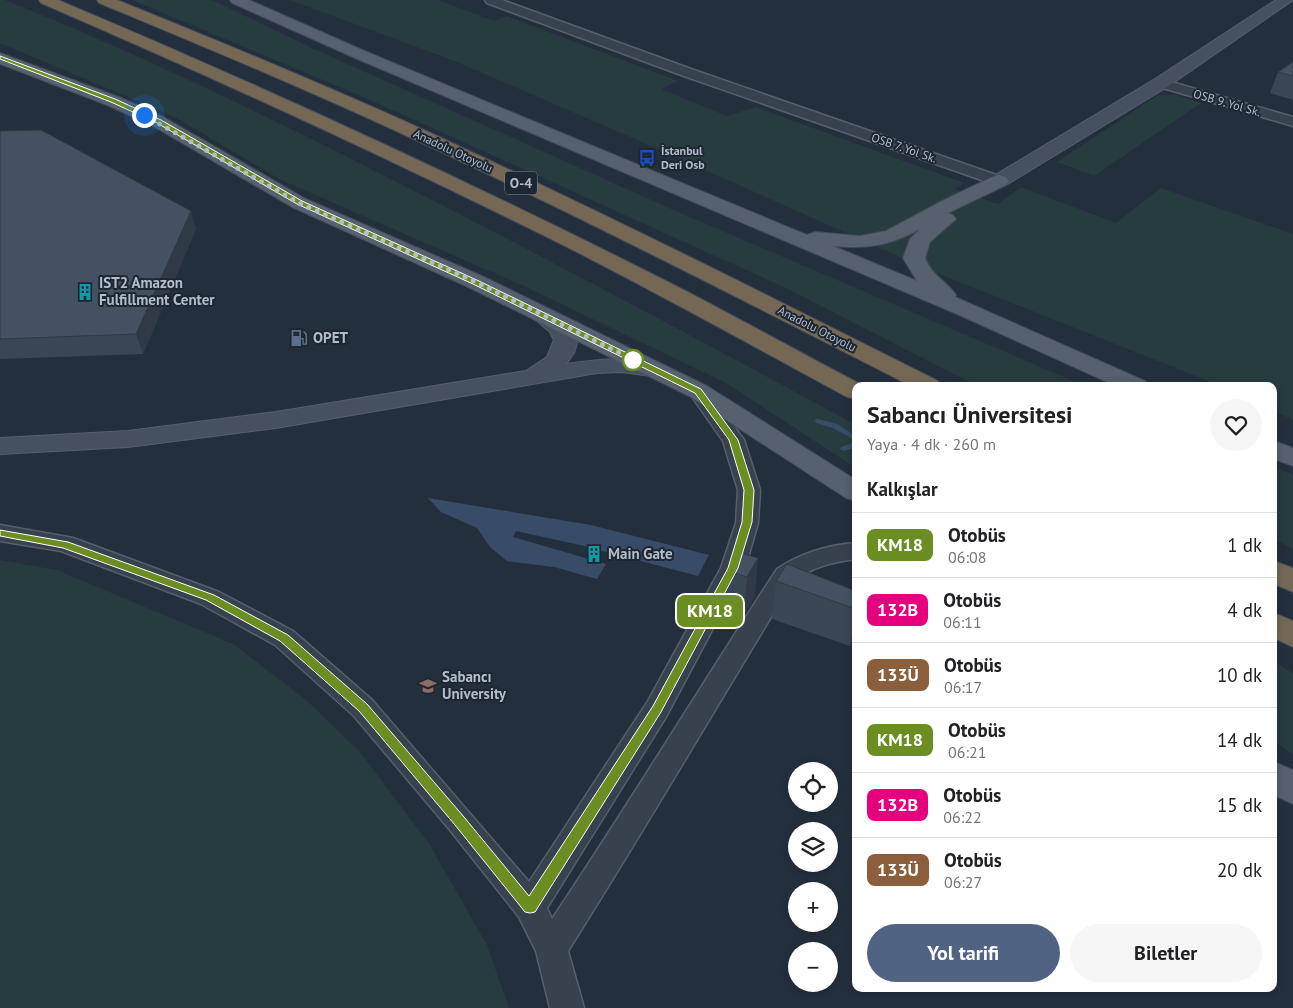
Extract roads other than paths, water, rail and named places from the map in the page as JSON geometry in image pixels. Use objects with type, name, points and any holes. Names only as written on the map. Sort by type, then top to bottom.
[{"type":"highway","name":"Anadolu Otoyolu","points":[[46,0],[214,72],[394,155],[749,333],[852,390]]},
{"type":"highway","name":"Anadolu Otoyolu","points":[[104,0],[231,52],[434,142],[641,240],[921,382]]},
{"type":"highway","points":[[1277,573],[1293,581]]},
{"type":"highway","points":[[1277,626],[1293,635]]},
{"type":"main road","points":[[237,0],[361,55],[965,309],[1127,382]]},
{"type":"main road","points":[[0,58],[113,101],[159,122],[299,203],[476,282],[698,391],[852,489]]},
{"type":"main road","points":[[769,228],[841,242],[877,240],[892,236],[947,206],[999,181]]},
{"type":"main road","points":[[965,309],[931,285],[920,271],[914,258],[916,248],[920,239],[932,229],[999,181]]},
{"type":"main road","points":[[1277,450],[1293,458]]},
{"type":"main road","points":[[1277,778],[1293,789]]},
{"type":"street","name":"OSB 7. Yol Sk.","points":[[491,0],[686,72],[999,181]]},
{"type":"street","points":[[999,181],[1162,83],[1286,0]]},
{"type":"street","name":"OSB 9. Yol Sk.","points":[[1162,83],[1293,122]]},
{"type":"street","points":[[527,378],[549,368],[563,355],[566,340],[559,328],[539,313]]},
{"type":"street","points":[[0,446],[148,437],[276,420],[597,366],[621,365],[652,369]]},
{"type":"street","points":[[530,907],[657,709],[733,568],[747,522],[749,490],[733,440],[698,391]]},
{"type":"street","points":[[0,533],[65,544],[210,598],[284,638],[363,708],[460,821],[530,907],[551,950],[567,1008]]},
{"type":"street","points":[[551,950],[624,837],[686,732],[777,586],[801,564],[821,557],[852,552]]},
{"type":"water","points":[[428,498],[591,525],[709,555],[698,576],[580,545],[516,531],[513,537],[606,564],[597,579],[554,567],[507,561],[490,547],[477,528],[441,512]]},
{"type":"waterway","points":[[818,421],[835,426],[852,437]]},
{"type":"waterway","points":[[844,449],[852,446]]},
{"type":"place","name":"İstanbul Deri Osb","points":[[647,158]]},
{"type":"place","name":"IST2 Amazon Fulfillment Center","points":[[85,292]]},
{"type":"place","name":"OPET","points":[[299,338]]},
{"type":"place","name":"Main Gate","points":[[594,554]]},
{"type":"place","name":"Sabancı University","points":[[428,686]]}]
